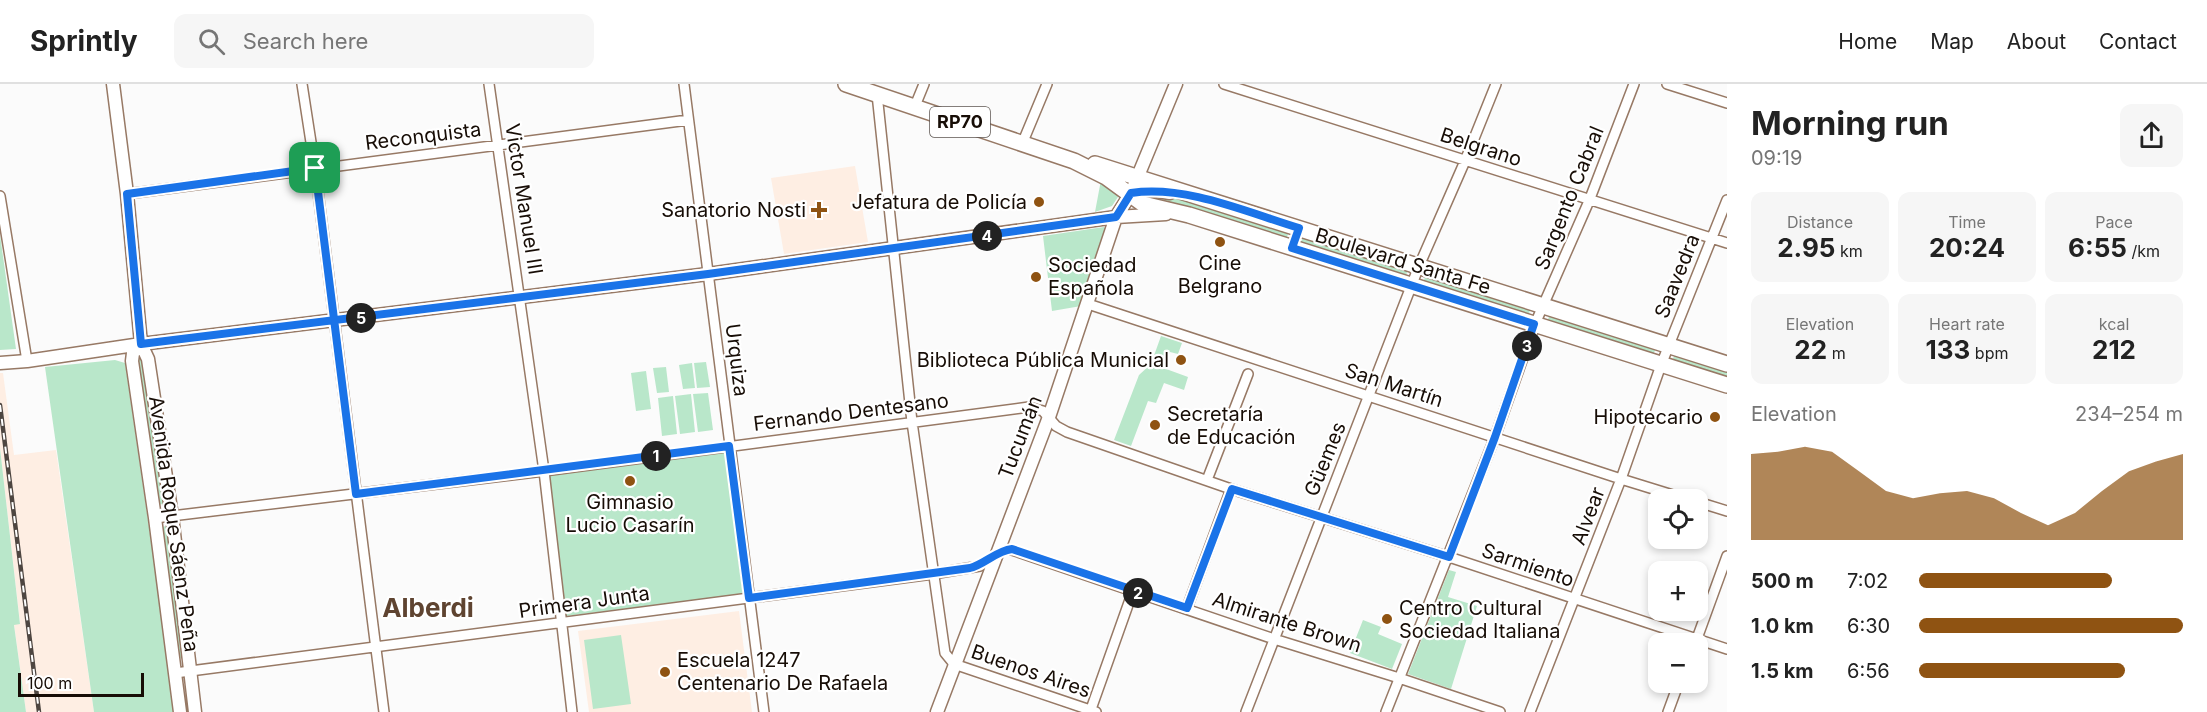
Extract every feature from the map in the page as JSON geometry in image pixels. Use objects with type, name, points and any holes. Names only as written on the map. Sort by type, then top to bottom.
[{"type":"main road","name":"Boulevard Santa Fe","points":[[846,84],[1022,144],[1138,177],[1727,364]]},
{"type":"main road","name":"Boulevard Santa Fe","points":[[1074,160],[1106,177],[1131,193],[1143,204],[1153,208],[1182,214],[1727,385]]},
{"type":"main road","points":[[1292,248],[1299,228]]},
{"type":"street","name":"Avenida Roque Sáenz Peña","points":[[112,84],[127,194],[141,344],[148,359],[172,516],[195,712]]},
{"type":"street","points":[[302,84],[315,168],[384,712]]},
{"type":"street","name":"Victor Manuel III","points":[[489,84],[544,471],[572,712]]},
{"type":"street","name":"Urquiza","points":[[684,84],[764,712]]},
{"type":"street","points":[[915,106],[924,84]]},
{"type":"street","points":[[1022,144],[1047,84]]},
{"type":"street","name":"Tucumán","points":[[937,712],[1049,417],[1116,217],[1131,193],[1176,84]]},
{"type":"street","name":"Belgrano","points":[[1224,84],[1727,243]]},
{"type":"street","name":"Güemes","points":[[1246,712],[1411,285],[1466,161],[1496,84]]},
{"type":"street","name":"Sargento Cabral","points":[[1386,712],[1495,437],[1534,324],[1589,201],[1634,84]]},
{"type":"street","points":[[1667,84],[1727,103]]},
{"type":"street","points":[[877,94],[912,422],[945,653],[954,664]]},
{"type":"street","name":"Reconquista","points":[[127,194],[688,120]]},
{"type":"street","points":[[1131,193],[1161,191],[1207,199]]},
{"type":"street","points":[[0,196],[27,361]]},
{"type":"street","name":"Saavedra","points":[[1661,364],[1727,200]]},
{"type":"street","points":[[0,363],[894,250],[1116,217],[1182,214]]},
{"type":"street","name":"San Martín","points":[[1088,304],[1653,489]]},
{"type":"street","name":"Avenida Roque Sáenz Peña","points":[[141,344],[133,353],[132,361],[180,712]]},
{"type":"street","name":"Alvear","points":[[1530,712],[1621,479],[1661,364]]},
{"type":"street","points":[[1207,480],[1248,374]]},
{"type":"street","name":"Fernando Dentesano","points":[[155,518],[544,471],[1029,407],[1043,411],[1049,417]]},
{"type":"street","name":"Sarmiento","points":[[1049,417],[1056,426],[1067,432],[1232,489],[1449,557],[1670,633]]},
{"type":"street","points":[[1187,608],[1232,489]]},
{"type":"street","points":[[1708,505],[1727,511]]},
{"type":"street","name":"Almirante Brown","points":[[995,556],[1004,550],[1012,549],[1274,639],[1500,712]]},
{"type":"street","name":"Primera Junta","points":[[175,673],[933,574],[980,566],[995,556]]},
{"type":"street","points":[[1699,633],[1727,556]]},
{"type":"street","points":[[1092,711],[1133,591]]},
{"type":"street","name":"Sarmiento","points":[[1708,645],[1727,649]]},
{"type":"street","name":"Buenos Aires","points":[[954,664],[1092,711]]},
{"type":"street","points":[[1668,712],[1675,693]]},
{"type":"shaded area","name":"Sanatorio Nosti","points":[[855,166],[868,242],[784,254],[771,178]]},
{"type":"shaded area","points":[[0,373],[3,373],[14,455],[56,450],[94,712],[26,712],[14,624],[20,623],[0,448]]},
{"type":"shaded area","name":"Escuela 1247 Centenario De Rafaela","points":[[739,611],[752,712],[589,712],[578,631]]},
{"type":"green space","points":[[1101,180],[1116,191],[1118,197],[1112,206],[1095,212]]},
{"type":"green space","points":[[1152,194],[1182,200],[1189,199],[1289,231],[1286,240],[1149,198]]},
{"type":"green space","points":[[1104,227],[1108,233],[1087,305],[1052,311],[1043,236]]},
{"type":"green space","points":[[0,235],[16,349],[0,350]]},
{"type":"green space","points":[[1303,236],[1408,269],[1405,279],[1300,245]]},
{"type":"green space","points":[[1426,274],[1531,307],[1528,317],[1423,283]]},
{"type":"green space","points":[[1550,313],[1656,347],[1653,356],[1547,323]]},
{"type":"green space","points":[[1161,336],[1182,343],[1178,354],[1170,352],[1167,361],[1161,359],[1158,366],[1188,377],[1184,390],[1164,383],[1156,403],[1148,401],[1131,446],[1114,440],[1139,375],[1151,364]]},
{"type":"green space","points":[[1675,353],[1727,369],[1727,379],[1672,362]]},
{"type":"green space","points":[[144,359],[164,504],[155,505],[136,360]]},
{"type":"green space","points":[[115,360],[125,363],[176,712],[94,712],[45,367]]},
{"type":"green space","points":[[706,362],[710,387],[697,388],[694,363]]},
{"type":"green space","points":[[692,363],[695,388],[683,389],[679,365]]},
{"type":"green space","points":[[666,367],[669,392],[657,393],[653,368]]},
{"type":"green space","points":[[646,371],[651,409],[636,411],[631,373]]},
{"type":"green space","points":[[708,393],[713,430],[698,432],[693,394]]},
{"type":"green space","points":[[691,394],[695,432],[680,434],[675,396]]},
{"type":"green space","points":[[673,396],[677,434],[662,436],[658,398]]},
{"type":"green space","points":[[0,448],[20,624],[14,625],[26,712],[0,712]]},
{"type":"green space","points":[[725,452],[744,594],[566,616],[548,475]]},
{"type":"green space","points":[[168,526],[185,658],[175,659],[160,527]]},
{"type":"green space","points":[[1449,570],[1456,572],[1448,597],[1477,606],[1451,689],[1408,674]]},
{"type":"green space","points":[[1363,620],[1381,627],[1378,634],[1402,644],[1392,669],[1350,653]]},
{"type":"green space","points":[[621,635],[631,704],[593,709],[584,640]]},
{"type":"railway","points":[[0,405],[39,712]]},
{"type":"place","name":"Jefatura de Policía","points":[[1039,202]]},
{"type":"place","name":"Sanatorio Nosti","points":[[819,210]]},
{"type":"place","name":"Cine Belgrano","points":[[1220,242]]},
{"type":"place","name":"Sociedad Española","points":[[1036,277]]},
{"type":"place","name":"Biblioteca Pública Municial","points":[[1181,360]]},
{"type":"place","name":"Hipotecario","points":[[1715,417]]},
{"type":"place","name":"Secretaría de Educación","points":[[1155,425]]},
{"type":"place","name":"Gimnasio Lucio Casarín","points":[[630,481]]},
{"type":"place","name":"Centro Cultural Sociedad Italiana","points":[[1387,619]]},
{"type":"place","name":"Escuela 1247 Centenario De Rafaela","points":[[665,672]]},
{"type":"district","name":"Alberdi","points":[[428,608]]},
{"type":"route","points":[[315,168],[127,194],[141,344],[333,321],[894,250],[1116,217],[1131,193],[1151,190],[1207,199],[1299,228],[1292,248],[1534,324],[1495,437],[1449,557],[1232,489],[1187,608],[1012,549],[1004,550],[980,566],[970,568],[749,598],[729,446],[356,494],[333,321],[315,168]]}]
